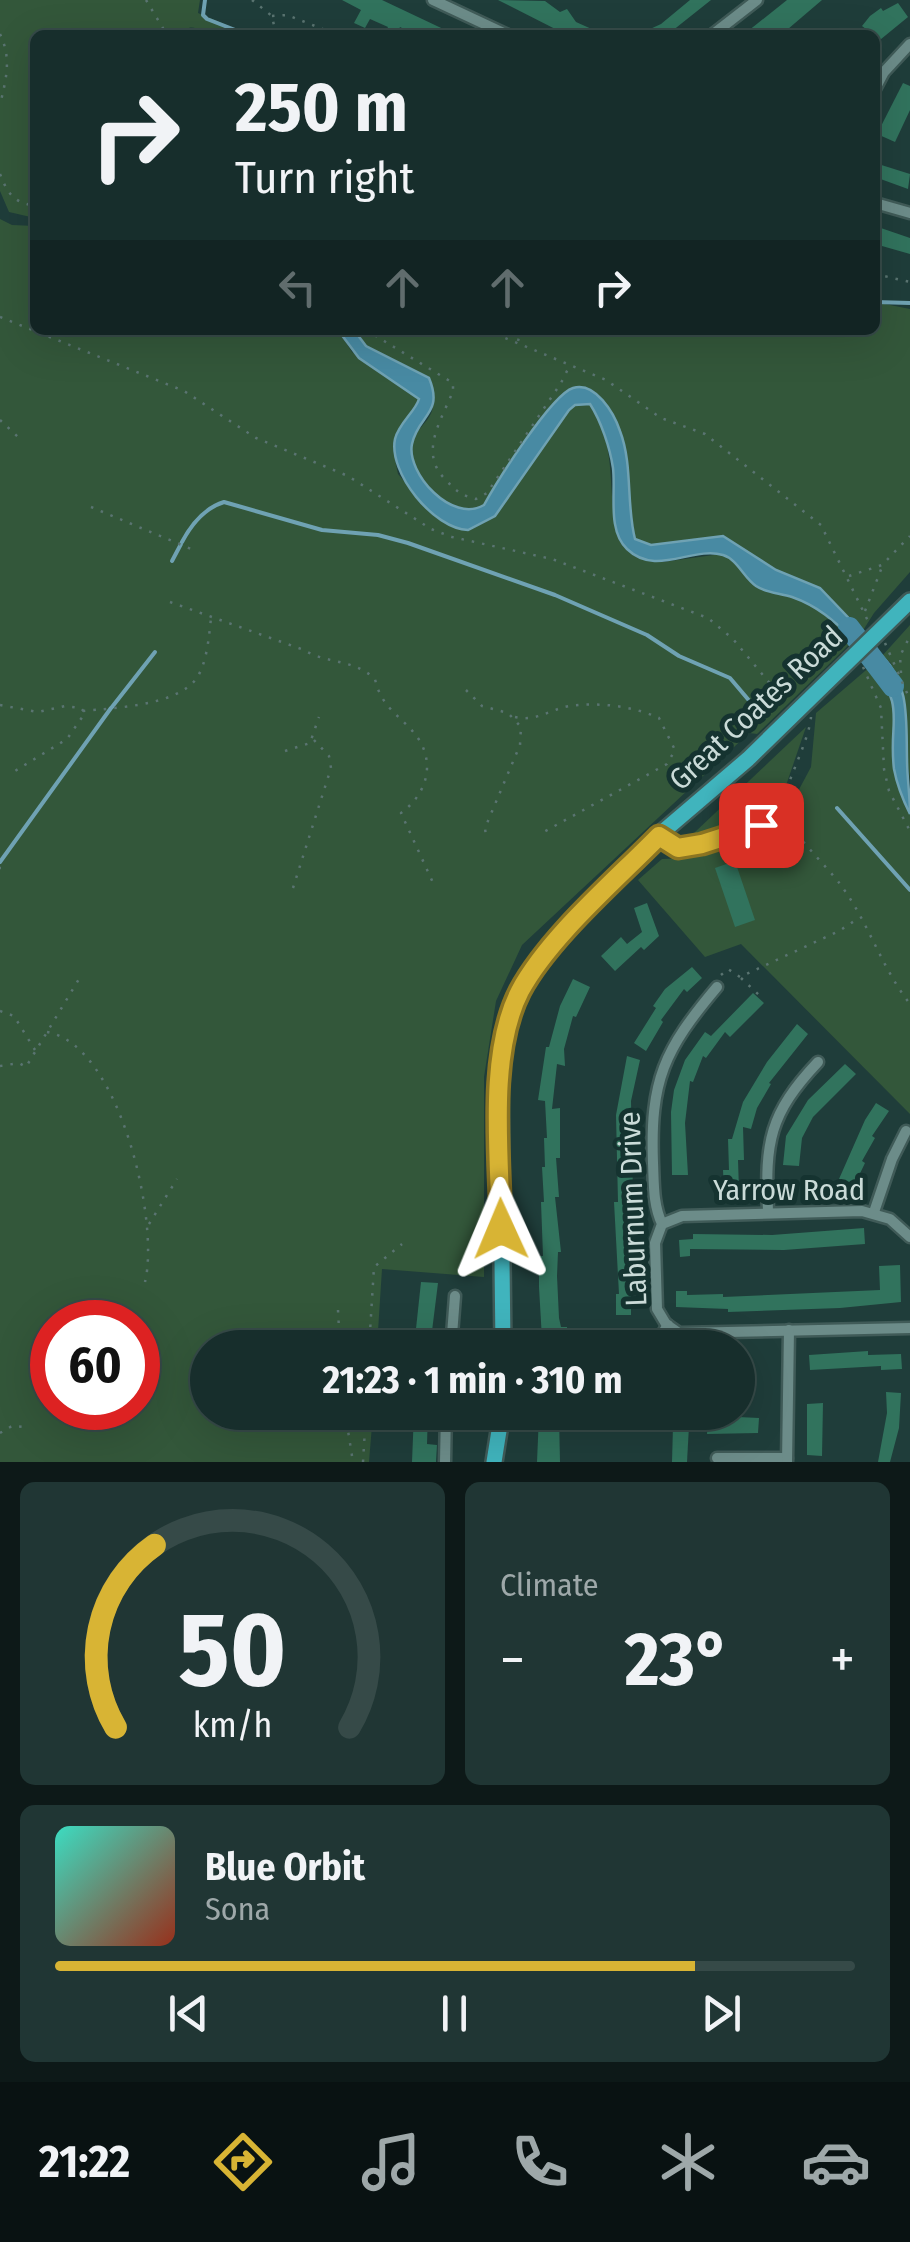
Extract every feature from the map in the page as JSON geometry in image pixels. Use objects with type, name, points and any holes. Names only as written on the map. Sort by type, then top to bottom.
[{"type":"main road","name":"Great Coates Road","points":[[503,1330],[500,1086],[506,1027],[521,990],[552,946],[659,836],[748,759],[910,600]]},
{"type":"main road","points":[[494,1462],[499,1430]]},
{"type":"street","points":[[432,0],[497,30]]},
{"type":"street","points":[[718,30],[757,0]]},
{"type":"street","points":[[880,80],[910,44]]},
{"type":"street","points":[[880,204],[910,214]]},
{"type":"street","points":[[659,836],[678,848],[761,825]]},
{"type":"street","name":"Laburnum Drive","points":[[717,987],[671,1049],[655,1094],[655,1205],[662,1224],[655,1243],[657,1308],[679,1333],[910,1328]]},
{"type":"street","points":[[768,1211],[766,1165],[772,1129],[786,1101],[818,1062]]},
{"type":"street","points":[[874,1212],[906,1131]]},
{"type":"street","name":"Yarrow Road","points":[[662,1224],[682,1216],[768,1211],[874,1212],[890,1219],[910,1237]]},
{"type":"street","points":[[452,1330],[455,1296]]},
{"type":"street","name":"Laburnum Drive","points":[[665,1330],[668,1325]]},
{"type":"street","points":[[718,1458],[787,1460],[788,1330]]},
{"type":"street","points":[[445,1462],[446,1430]]},
{"type":"path","points":[[146,0],[165,30]]},
{"type":"path","points":[[252,0],[272,16],[275,30]]},
{"type":"path","points":[[272,16],[286,15],[325,30]]},
{"type":"path","points":[[0,34],[8,56],[0,105]]},
{"type":"path","points":[[0,174],[8,193],[18,202],[30,205]]},
{"type":"path","points":[[880,275],[910,282]]},
{"type":"path","points":[[0,318],[30,330]]},
{"type":"path","points":[[43,335],[184,391],[256,438],[348,476],[431,529],[552,558],[708,618],[733,638],[794,713]]},
{"type":"path","points":[[374,335],[452,383],[453,391],[432,443],[431,460],[460,495],[476,499],[486,493],[562,384],[570,366]]},
{"type":"path","points":[[499,335],[606,380],[661,418],[705,434],[821,525],[901,674],[910,700]]},
{"type":"path","points":[[518,342],[520,335]]},
{"type":"path","points":[[0,420],[18,438]]},
{"type":"path","points":[[91,507],[196,551]]},
{"type":"path","points":[[865,612],[882,565],[910,536]]},
{"type":"path","points":[[847,576],[882,565]]},
{"type":"path","points":[[170,602],[304,650],[321,660],[355,665],[375,679],[379,695],[420,741],[426,759],[422,794],[401,814],[435,887]]},
{"type":"path","points":[[0,705],[38,712],[65,706],[83,711],[130,707],[160,698],[196,680],[208,644],[211,616]]},
{"type":"path","points":[[901,674],[900,656],[910,636]]},
{"type":"path","points":[[852,655],[868,676],[881,708],[889,791],[910,832]]},
{"type":"path","points":[[466,690],[482,706],[515,717],[533,719],[570,706],[632,709],[659,718],[675,750],[668,764],[540,834]]},
{"type":"path","points":[[16,771],[67,739],[80,724],[83,711]]},
{"type":"path","points":[[812,712],[794,777],[782,796],[782,816],[838,880],[884,967],[910,1004]]},
{"type":"path","points":[[285,751],[306,746],[313,739],[319,717]]},
{"type":"path","points":[[486,837],[485,828],[520,745],[521,726],[515,717]]},
{"type":"path","points":[[292,888],[331,768],[329,756],[313,739]]},
{"type":"path","points":[[740,977],[839,931],[860,917]]},
{"type":"path","points":[[717,987],[714,984],[728,968],[761,997]]},
{"type":"path","points":[[0,1066],[19,1063],[26,1067],[82,974]]},
{"type":"path","points":[[0,1011],[14,1016],[36,1052]]},
{"type":"path","points":[[47,1032],[63,1034],[79,1048],[126,1129],[149,1225],[150,1264],[145,1282]]},
{"type":"path","points":[[149,1225],[178,1178]]},
{"type":"path","points":[[370,1330],[374,1267],[402,1244]]},
{"type":"path","points":[[338,1310],[339,1330]]},
{"type":"path","points":[[0,1433],[12,1426],[24,1427]]},
{"type":"path","points":[[348,1430],[353,1462]]},
{"type":"path","points":[[363,1462],[365,1430]]},
{"type":"green space","points":[[0,0],[200,0],[198,13],[238,30],[30,30],[30,217],[9,212],[0,191]]},
{"type":"green space","points":[[0,219],[12,225],[30,226],[30,335],[341,335],[352,352],[420,399],[395,460],[398,474],[430,510],[495,516],[569,410],[575,405],[590,404],[609,455],[619,539],[663,562],[721,554],[731,559],[758,588],[822,610],[854,640],[757,734],[749,733],[522,945],[496,1001],[484,1077],[484,1277],[382,1269],[378,1330],[190,1330],[190,1430],[372,1430],[369,1462],[0,1462]]},
{"type":"green space","points":[[880,303],[910,309],[910,572],[862,632],[820,588],[776,570],[724,536],[651,545],[635,539],[620,431],[576,387],[538,423],[485,505],[459,508],[434,493],[416,469],[412,456],[413,440],[432,411],[429,379],[366,346],[358,335],[880,335]]},
{"type":"green space","points":[[910,625],[910,779],[891,663],[882,656]]},
{"type":"green space","points":[[872,665],[892,701],[895,768],[910,814],[910,1114],[741,944],[705,957],[638,880],[662,859],[691,858],[784,835],[787,812],[811,767],[816,713]]},
{"type":"green space","points":[[806,727],[779,806],[696,837],[694,833]]},
{"type":"water","points":[[342,335],[358,335],[366,346],[429,378],[434,399],[415,434],[412,456],[424,481],[446,502],[458,508],[484,505],[552,406],[573,388],[589,389],[608,408],[624,444],[635,539],[651,545],[723,536],[776,570],[820,588],[862,632],[854,640],[810,605],[760,588],[723,555],[699,554],[662,561],[638,557],[627,549],[615,522],[610,452],[590,404],[575,405],[569,410],[495,516],[468,530],[441,520],[416,497],[395,453],[397,433],[419,399],[359,358]]},
{"type":"water","points":[[882,656],[898,678],[905,703],[910,814],[894,769],[893,705],[872,665]]},
{"type":"building","points":[[342,0],[382,0],[445,30],[386,30],[388,27],[370,19],[365,28],[354,23],[361,10]]},
{"type":"building","points":[[498,0],[545,1],[560,12],[567,9],[576,22],[594,30],[557,30]]},
{"type":"building","points":[[690,0],[711,0],[673,30],[648,30]]},
{"type":"building","points":[[787,0],[822,0],[787,30],[749,30]]},
{"type":"building","points":[[898,3],[908,17],[880,40],[880,30],[865,30],[862,26],[881,8],[883,11]]},
{"type":"building","points":[[903,83],[910,86],[910,110],[895,142],[880,135]]},
{"type":"building","points":[[880,165],[910,174],[908,189],[880,179]]},
{"type":"building","points":[[880,228],[910,238],[910,254],[880,245]]},
{"type":"building","points":[[735,861],[755,920],[735,927],[715,868]]},
{"type":"building","points":[[647,903],[659,936],[615,971],[601,956],[621,937],[627,944],[642,932],[634,908]]},
{"type":"building","points":[[692,967],[702,978],[687,992],[684,989],[661,1020],[646,1051],[634,1043],[656,1008],[653,1006],[665,989]]},
{"type":"building","points":[[573,979],[590,987],[576,1017],[573,1016],[564,1049],[565,1066],[557,1064],[552,1109],[560,1108],[560,1158],[556,1158],[559,1197],[555,1197],[561,1252],[557,1276],[559,1318],[561,1327],[567,1330],[541,1330],[539,1256],[543,1256],[542,1167],[547,1138],[545,1101],[538,1100],[546,1047]]},
{"type":"building","points":[[753,993],[764,1003],[730,1037],[725,1032],[706,1058],[703,1056],[693,1082],[690,1081],[685,1123],[688,1175],[672,1175],[671,1112],[685,1060],[705,1032],[711,1036]]},
{"type":"building","points":[[797,1024],[808,1034],[769,1083],[751,1129],[743,1127],[744,1160],[738,1160],[739,1190],[724,1190],[723,1170],[729,1170],[728,1139],[732,1139],[743,1102],[767,1062]]},
{"type":"building","points":[[627,1056],[640,1060],[631,1101],[633,1193],[629,1193],[634,1283],[631,1315],[616,1315],[616,1115]]},
{"type":"building","points":[[845,1064],[856,1074],[813,1117],[802,1138],[799,1166],[783,1165],[786,1136],[808,1100]]},
{"type":"building","points":[[876,1103],[889,1111],[872,1136],[875,1138],[854,1186],[839,1179]]},
{"type":"building","points":[[864,1228],[865,1244],[784,1250],[690,1249],[690,1256],[680,1257],[679,1240],[693,1239],[693,1234],[772,1235]]},
{"type":"building","points":[[900,1265],[901,1302],[728,1312],[676,1307],[676,1291],[723,1297],[880,1290],[879,1266]]},
{"type":"building","points":[[421,1282],[438,1283],[432,1330],[416,1330]]},
{"type":"building","points":[[868,1351],[868,1355],[901,1354],[902,1369],[881,1370],[881,1366],[810,1370],[809,1355]]},
{"type":"building","points":[[886,1392],[901,1393],[899,1428],[890,1462],[878,1462],[887,1413]]},
{"type":"building","points":[[823,1403],[822,1456],[807,1455],[807,1404]]},
{"type":"building","points":[[755,1418],[759,1418],[758,1433],[707,1434],[707,1430],[755,1430]]},
{"type":"building","points":[[413,1430],[427,1430],[427,1444],[437,1445],[436,1462],[412,1462]]},
{"type":"building","points":[[538,1430],[559,1430],[560,1462],[537,1462]]},
{"type":"building","points":[[673,1430],[689,1430],[687,1462],[672,1462]]},
{"type":"waterway","points":[[205,0],[203,15],[207,19],[235,30]]},
{"type":"waterway","points":[[880,302],[910,303]]},
{"type":"waterway","points":[[182,542],[199,518],[224,502],[322,530],[378,535],[408,543],[555,595],[647,635],[679,656],[730,678],[763,717]]},
{"type":"waterway","points":[[172,561],[181,544]]},
{"type":"waterway","points":[[849,628],[893,686]]},
{"type":"waterway","points":[[112,707],[155,652]]},
{"type":"waterway","points":[[0,862],[111,708]]},
{"type":"waterway","points":[[837,808],[910,890]]},
{"type":"route","points":[[501,1229],[500,1086],[506,1027],[521,990],[552,946],[659,836],[678,848],[761,825]]}]
